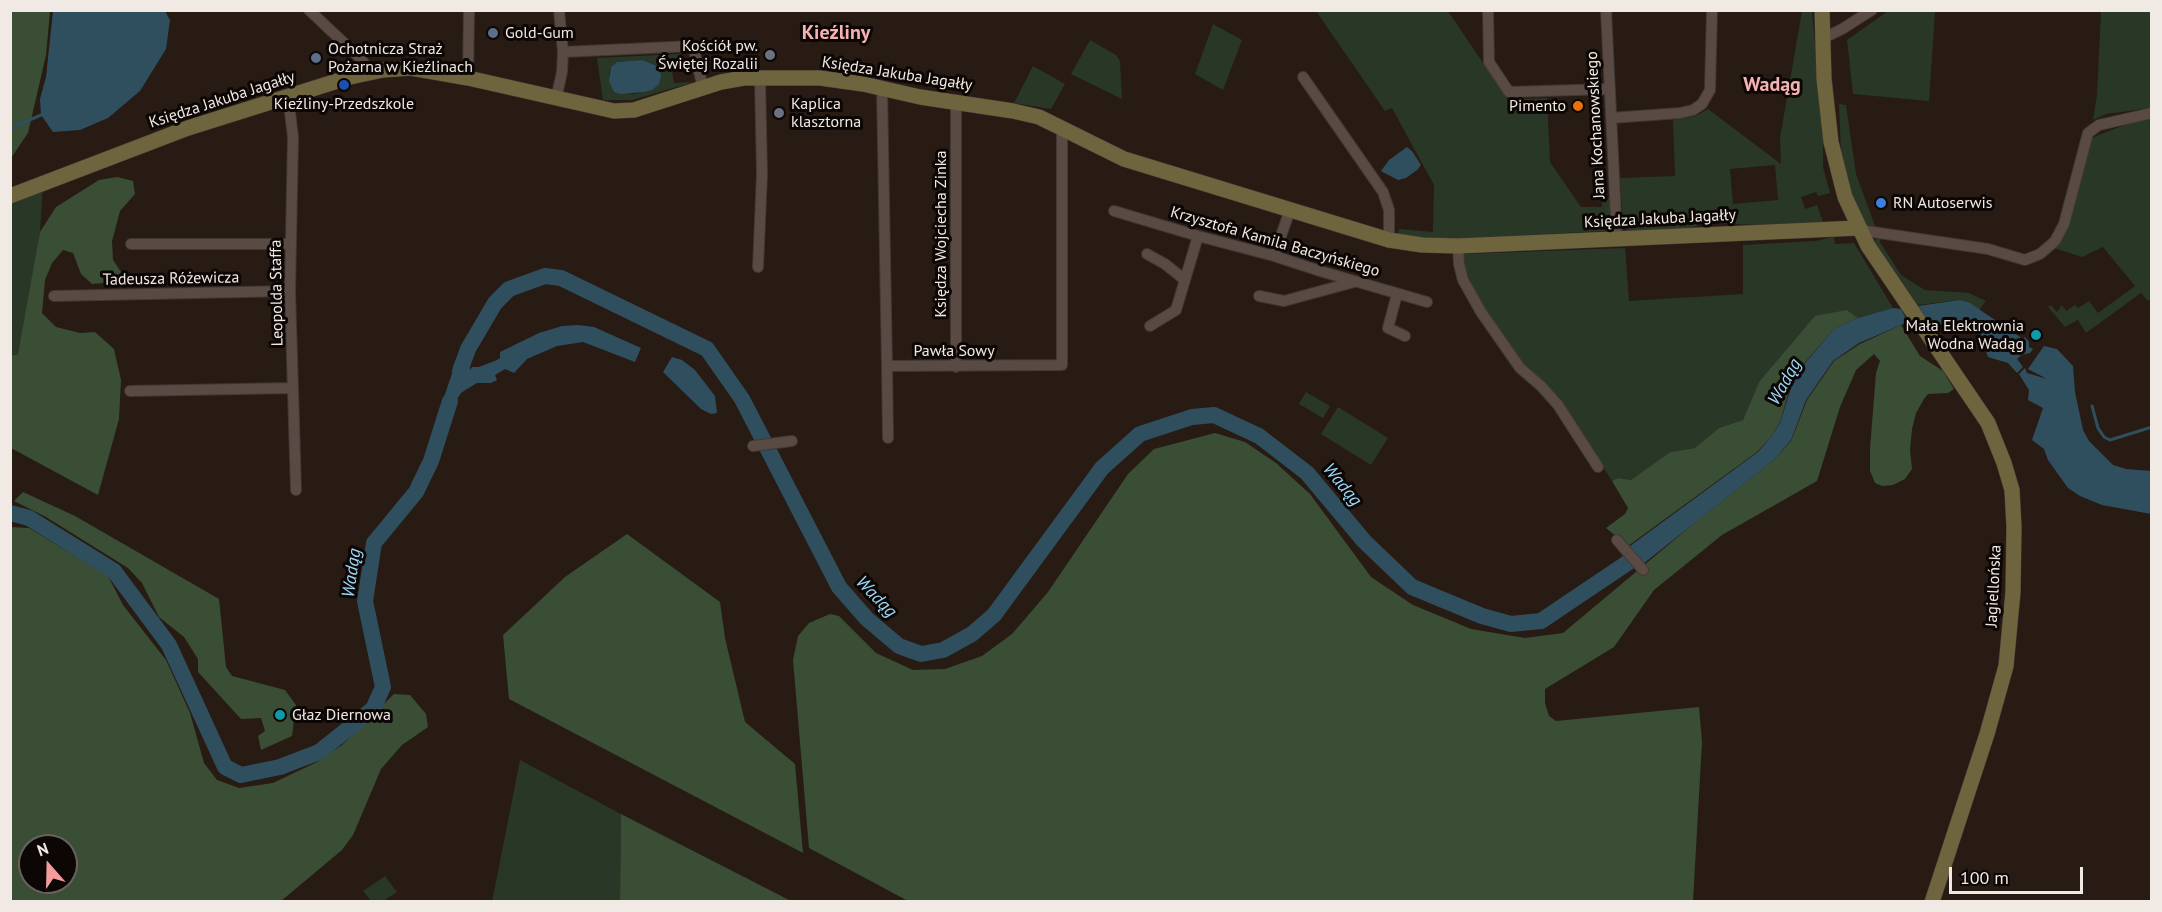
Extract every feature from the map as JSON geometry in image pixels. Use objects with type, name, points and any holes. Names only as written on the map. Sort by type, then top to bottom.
[{"type":"street","points":[[309,10],[361,59],[370,72]]},
{"type":"street","points":[[468,78],[469,10]]},
{"type":"street","points":[[556,99],[562,72],[563,52],[559,10]]},
{"type":"street","points":[[1488,10],[1489,62],[1509,92],[1610,89]]},
{"type":"street","name":"Jana Kochanowskiego","points":[[1606,10],[1617,239]]},
{"type":"street","points":[[1611,118],[1680,113],[1693,111],[1702,104],[1710,90],[1712,10]]},
{"type":"street","points":[[1822,10],[1824,79],[1831,142],[1839,181],[1858,228],[1866,231],[1988,249],[2025,260],[2040,254],[2055,241],[2064,224],[2088,133],[2099,125],[2151,113]]},
{"type":"street","points":[[1823,35],[1842,29],[1872,10]]},
{"type":"street","points":[[563,52],[693,46],[703,88]]},
{"type":"street","name":"Księdza Jakuba Jagałły","points":[[10,196],[188,128],[288,96],[370,72],[411,68],[468,78],[614,111],[634,110],[703,88],[744,78],[820,78],[1014,111],[1039,117],[1124,159],[1389,240],[1422,245],[1458,246],[1858,228]]},
{"type":"street","points":[[1303,77],[1383,192],[1389,210],[1389,240]]},
{"type":"street","points":[[758,267],[762,174],[760,78]]},
{"type":"street","points":[[882,89],[888,438]]},
{"type":"street","name":"Leopolda Staffa","points":[[288,96],[293,137],[290,291],[296,490]]},
{"type":"street","name":"Księdza Wojciecha Zinka","points":[[956,102],[956,367]]},
{"type":"street","name":"Pawła Sowy","points":[[887,366],[1062,364],[1062,129]]},
{"type":"street","points":[[1274,256],[1290,210]]},
{"type":"street","name":"Krzysztofa Kamila Baczyńskiego","points":[[1114,211],[1427,302]]},
{"type":"street","name":"Jagiellońska","points":[[1858,228],[1988,423],[2012,490],[2014,527],[2011,622],[2006,666],[1988,734],[1932,902]]},
{"type":"street","points":[[1150,326],[1176,310],[1198,236]]},
{"type":"street","points":[[131,244],[291,244]]},
{"type":"street","points":[[1458,246],[1463,280],[1481,312],[1520,368],[1558,405],[1598,467]]},
{"type":"street","points":[[1147,254],[1165,264],[1185,280]]},
{"type":"street","points":[[1319,292],[1320,272]]},
{"type":"street","points":[[1259,296],[1284,301],[1354,282]]},
{"type":"street","name":"Tadeusza Różewicza","points":[[54,296],[290,291]]},
{"type":"street","points":[[1397,294],[1388,328],[1406,336]]},
{"type":"street","points":[[130,391],[293,388]]},
{"type":"street","points":[[753,446],[792,441]]},
{"type":"street","points":[[1617,540],[1643,570]]},
{"type":"green space","points":[[11,10],[50,11],[46,55],[28,133],[11,158]]},
{"type":"green space","points":[[1316,11],[1448,11],[1508,100],[1547,98],[1550,162],[1581,207],[1602,207],[1602,198],[1610,198],[1611,224],[1604,231],[1433,240],[1398,236],[1399,229],[1433,232],[1434,185],[1392,108],[1385,111]]},
{"type":"green space","points":[[1802,11],[1812,11],[1823,135],[1823,167],[1830,193],[1818,196],[1816,192],[1801,197],[1805,209],[1817,205],[1823,222],[1760,225],[1705,223],[1688,229],[1633,231],[1623,226],[1620,178],[1675,176],[1673,120],[1696,116],[1708,109],[1781,164],[1780,138]],"holes":[[[1775,165],[1778,200],[1733,204],[1730,169]]]},
{"type":"green space","points":[[1888,11],[1935,11],[1929,101],[1853,94],[1847,40]]},
{"type":"green space","points":[[2101,11],[2151,11],[2151,108],[2106,114],[2093,120],[2097,95]]},
{"type":"green space","points":[[1213,24],[1242,40],[1223,90],[1195,74]]},
{"type":"green space","points":[[1090,40],[1116,55],[1120,61],[1122,99],[1071,74]]},
{"type":"green space","points":[[680,54],[680,64],[671,65],[674,83],[694,82],[632,100],[603,100],[597,58]],"holes":[[[642,60],[652,90],[634,94],[614,92],[609,73],[611,67],[617,62]]]},
{"type":"green space","points":[[1033,66],[1065,84],[1051,109],[1014,103]]},
{"type":"green space","points":[[1839,104],[1846,105],[1856,174],[1875,226],[1865,225],[1848,183],[1841,152]]},
{"type":"green space","points":[[2151,118],[2151,299],[2148,301],[2141,293],[2086,333],[2078,320],[2065,327],[2048,307],[2051,305],[2057,312],[2062,305],[2066,311],[2075,305],[2078,308],[2089,301],[2098,313],[2135,286],[2103,247],[2082,257],[2054,248],[2091,139],[2138,120]]},
{"type":"green space","points":[[117,177],[133,181],[135,194],[120,211],[112,241],[113,260],[121,272],[115,282],[92,284],[81,274],[73,253],[63,250],[52,263],[45,280],[42,313],[56,327],[80,333],[95,332],[114,349],[121,380],[119,419],[98,495],[11,448],[11,356],[18,354],[40,232],[56,207],[99,180]]},
{"type":"green space","points":[[43,184],[40,232],[33,279],[18,354],[11,356],[11,196]]},
{"type":"green space","points":[[1834,237],[1835,244],[1854,243],[1893,308],[1858,318],[1847,310],[1759,382],[1743,420],[1719,428],[1695,448],[1670,452],[1631,480],[1618,478],[1612,481],[1562,402],[1523,365],[1480,303],[1466,279],[1463,254],[1625,248],[1629,301],[1743,294],[1743,245],[1815,241]]},
{"type":"green space","points":[[1881,238],[1880,242],[1901,275],[1925,290],[1969,293],[1986,301],[1979,310],[1960,300],[1917,305],[1874,241]]},
{"type":"green space","points":[[1847,310],[1858,318],[1834,329],[1794,375],[1780,422],[1771,437],[1757,452],[1628,546],[1606,528],[1625,514],[1628,508],[1612,481],[1618,478],[1631,480],[1670,452],[1695,448],[1719,428],[1743,420],[1759,382],[1815,316]]},
{"type":"green space","points":[[1901,325],[1920,356],[1943,371],[1954,389],[1948,393],[1928,394],[1916,413],[1910,450],[1912,469],[1905,479],[1893,485],[1882,486],[1875,483],[1870,471],[1876,373],[1880,361],[1874,354],[1856,370],[1840,407],[1817,481],[1722,535],[1654,590],[1614,647],[1545,689],[1545,703],[1549,716],[1556,721],[1699,707],[1702,742],[1693,901],[908,901],[809,848],[793,660],[798,636],[809,623],[830,614],[839,616],[876,653],[913,670],[945,669],[982,656],[1012,634],[1048,592],[1128,474],[1154,449],[1215,433],[1245,442],[1276,463],[1310,494],[1371,577],[1413,605],[1471,629],[1525,638],[1563,633],[1775,459],[1791,441],[1807,400],[1834,361],[1860,344]]},
{"type":"green space","points":[[1306,392],[1330,406],[1323,418],[1299,404]]},
{"type":"green space","points":[[1338,407],[1388,438],[1371,465],[1321,434]]},
{"type":"green space","points":[[23,492],[75,516],[219,599],[226,667],[232,676],[285,690],[296,705],[292,736],[261,750],[258,736],[265,731],[261,718],[241,719],[198,672],[198,659],[184,637],[159,617],[142,583],[128,568],[46,517],[14,501]]},
{"type":"green space","points":[[10,527],[29,528],[108,576],[123,605],[166,660],[190,713],[204,763],[217,780],[239,788],[273,783],[317,762],[342,745],[394,694],[410,695],[426,714],[428,727],[402,745],[381,769],[353,835],[342,850],[281,901],[11,901]]},
{"type":"green space","points":[[627,534],[720,602],[725,638],[745,722],[795,764],[803,853],[509,699],[503,635],[565,577]]},
{"type":"green space","points":[[520,760],[621,814],[620,901],[492,902]]},
{"type":"green space","points":[[621,814],[791,901],[620,901]]},
{"type":"green space","points":[[385,876],[397,892],[383,901],[371,901],[363,891]]},
{"type":"water","points":[[53,11],[165,11],[170,20],[166,49],[140,91],[108,118],[80,130],[53,132],[41,115],[40,99],[46,77]]},
{"type":"water","points":[[642,60],[659,67],[661,76],[659,84],[652,90],[644,92],[621,94],[614,92],[609,81],[611,67],[617,62]]},
{"type":"water","points":[[1407,147],[1421,165],[1417,170],[1406,178],[1398,180],[1381,171],[1389,160]]},
{"type":"water","points":[[1960,300],[1970,303],[2023,339],[2025,337],[2029,342],[2029,347],[2033,349],[2030,353],[2021,355],[2017,359],[2023,367],[2017,373],[2008,363],[1988,357],[1979,330],[1975,326],[1961,323],[1931,325],[1918,306]]},
{"type":"water","points":[[1893,308],[1901,309],[1908,322],[1859,343],[1833,361],[1806,400],[1791,440],[1775,459],[1643,564],[1629,548],[1630,546],[1758,452],[1780,423],[1795,375],[1834,329],[1858,318]]},
{"type":"water","points":[[562,326],[594,327],[641,348],[635,362],[583,342],[557,346],[527,359],[514,373],[505,369],[495,375],[497,380],[491,383],[477,383],[467,389],[461,393],[443,421],[445,394],[456,362],[468,349],[470,370],[472,367],[479,367],[497,360],[500,358],[500,352],[539,333]]},
{"type":"water","points":[[2044,346],[2057,349],[2073,366],[2075,392],[2083,430],[2089,441],[2113,465],[2126,469],[2151,471],[2151,514],[2102,505],[2080,496],[2068,488],[2048,460],[2044,449],[2032,440],[2043,408],[2028,400],[2029,390],[2019,374],[2025,368],[2027,373],[2047,379],[2028,369]]},
{"type":"water","points":[[672,357],[682,360],[695,370],[715,396],[717,413],[711,414],[701,409],[663,372]]},
{"type":"waterway","points":[[10,130],[41,115]]},
{"type":"waterway","name":"Wadąg","points":[[460,371],[468,349],[495,303],[509,289],[545,276],[561,278],[707,349],[742,399],[839,587],[867,619],[899,646],[921,654],[943,650],[972,634],[994,615],[1102,468],[1140,434],[1192,417],[1214,415],[1259,436],[1307,473],[1364,541],[1412,587],[1482,616],[1511,624],[1541,621],[1648,549]]},
{"type":"waterway","name":"Wadąg","points":[[10,513],[29,518],[114,571],[169,645],[225,767],[241,775],[280,767],[319,752],[373,709],[383,687],[365,601],[374,543],[416,492],[431,461],[450,401]]},
{"type":"waterway","points":[[2092,406],[2098,428],[2104,437],[2110,440],[2152,427]]},
{"type":"place","name":"Gold-Gum","points":[[493,33]]},
{"type":"place","name":"Kościół pw. Świętej Rozalii","points":[[770,55]]},
{"type":"place","name":"Ochotnicza Straż Pożarna w Kieźlinach","points":[[316,58]]},
{"type":"place","name":"Kieźliny-Przedszkole","points":[[344,85]]},
{"type":"place","name":"Pimento","points":[[1578,106]]},
{"type":"place","name":"Kaplica klasztorna","points":[[779,113]]},
{"type":"place","name":"RN Autoserwis","points":[[1881,203]]},
{"type":"place","name":"Mała Elektrownia Wodna Wadąg","points":[[2036,335]]},
{"type":"place","name":"Głaz Diernowa","points":[[280,715]]},
{"type":"district","name":"Kieźliny","points":[[836,33]]},
{"type":"district","name":"Wadąg","points":[[1772,85]]}]
